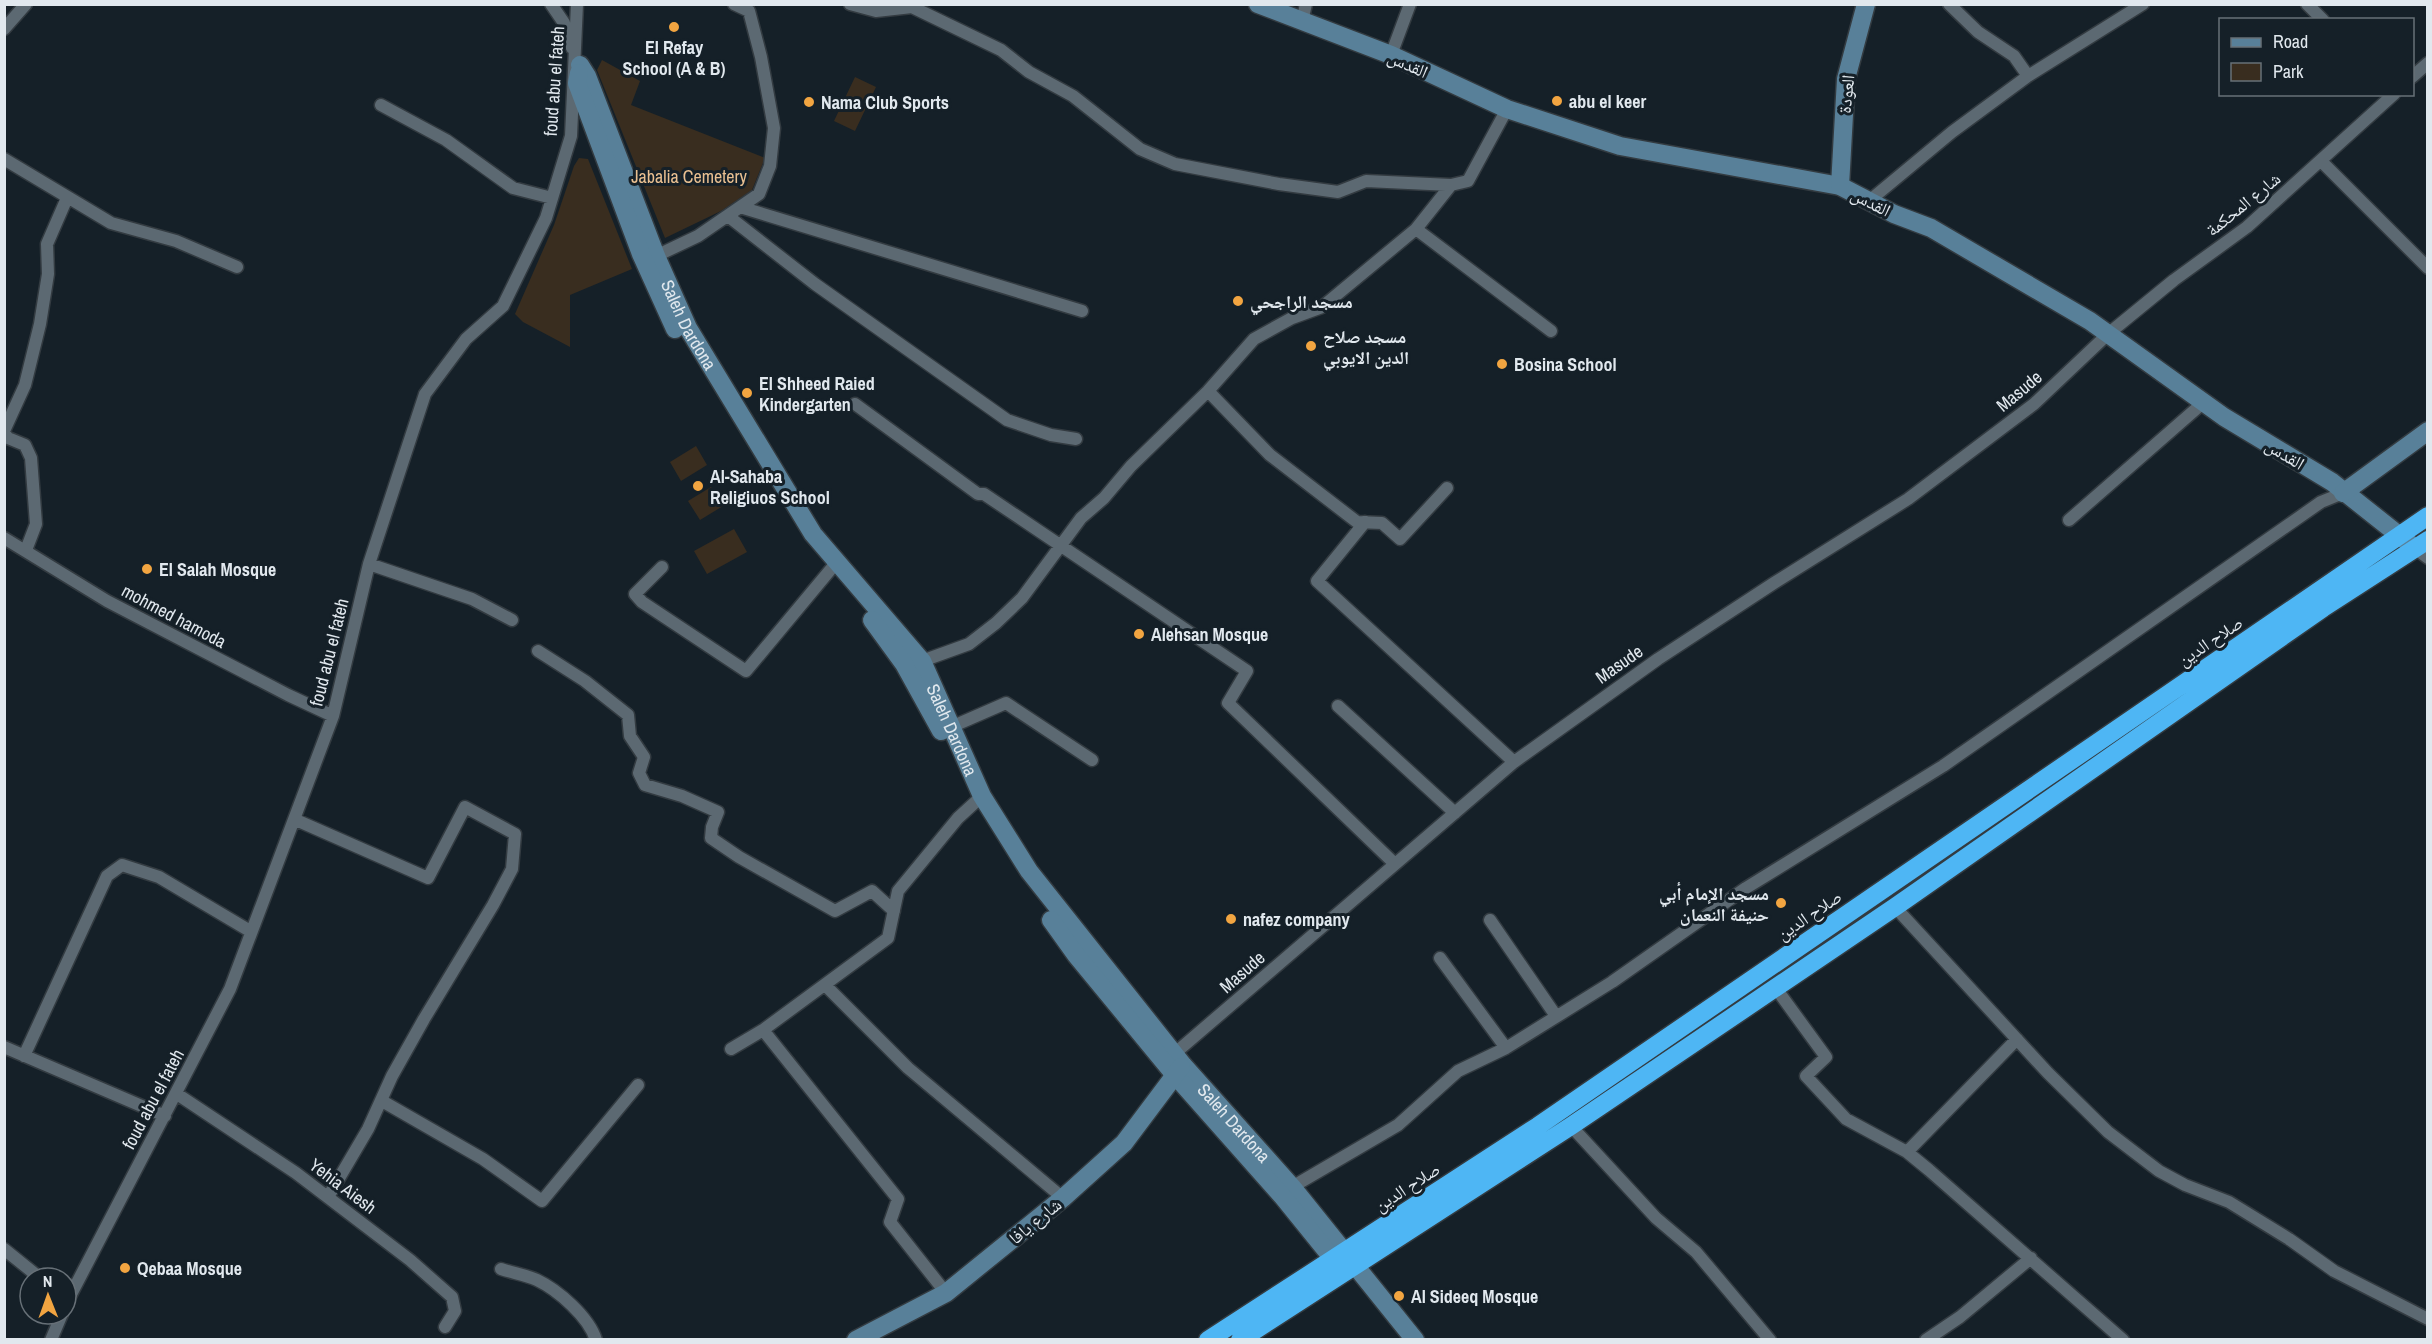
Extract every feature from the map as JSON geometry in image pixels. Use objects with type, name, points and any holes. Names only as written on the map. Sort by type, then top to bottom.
[{"type":"highway","name":"صلاح الدين","points":[[1240,1340],[1344,1263],[1538,1126],[2427,516]]},
{"type":"highway","name":"صلاح الدين","points":[[1208,1340],[1344,1263],[1571,1126],[1895,907],[2323,608],[2424,549]]},
{"type":"street","points":[[4,29],[26,4]]},
{"type":"street","name":"Saleh Dardona","points":[[551,4],[564,23],[577,60],[587,76],[678,308],[710,366],[832,567],[904,664],[978,799],[1029,871],[1177,1065],[1283,1197],[1415,1340]]},
{"type":"street","name":"foud abu el fateh","points":[[78,1279],[230,989],[250,931],[296,820],[333,716],[369,564],[425,394],[466,339],[503,306],[546,218],[571,136],[577,60],[577,4]]},
{"type":"street","points":[[656,256],[698,236],[759,194],[770,166],[774,128],[752,19],[749,11],[734,4]]},
{"type":"street","points":[[850,4],[876,11],[912,8],[991,46],[1029,72],[1073,96],[1140,149],[1175,164],[1338,192],[1366,181],[1451,185],[1468,181],[1508,109]]},
{"type":"street","name":"القدس","points":[[1258,4],[1304,13],[1508,109],[1620,146],[1840,186],[1931,228],[2023,280],[2108,334],[2204,402],[2332,482],[2400,536],[2424,549]]},
{"type":"street","points":[[1391,55],[1410,4]]},
{"type":"street","name":"العودة","points":[[1840,186],[1846,78],[1866,4]]},
{"type":"street","points":[[1949,4],[1978,32],[2014,56],[2028,76]]},
{"type":"street","points":[[1869,201],[1952,132],[2028,76],[2143,4]]},
{"type":"street","points":[[2307,4],[2321,18]]},
{"type":"street","name":"Saleh Dardona","points":[[577,60],[577,83],[640,254],[668,316],[791,519],[832,567],[922,661],[951,727],[978,799]]},
{"type":"street","points":[[2414,75],[2427,63]]},
{"type":"street","name":"شارع المحكمة","points":[[2108,334],[2174,280],[2247,227],[2392,96]]},
{"type":"street","points":[[381,105],[446,140],[513,188],[552,198]]},
{"type":"street","points":[[4,159],[111,223],[176,241],[237,267]]},
{"type":"street","points":[[2321,161],[2427,268]]},
{"type":"street","points":[[922,661],[969,644],[996,623],[1022,598],[1059,545],[1131,466],[1208,391],[1254,339],[1292,318],[1322,307],[1416,229],[1451,185]]},
{"type":"street","points":[[26,550],[36,524],[31,458],[25,445],[8,438],[4,432],[25,385],[40,324],[48,274],[47,244],[67,198]]},
{"type":"street","points":[[740,207],[1082,311]]},
{"type":"street","points":[[728,216],[815,284],[1007,420],[1052,435],[1076,440]]},
{"type":"street","points":[[1416,229],[1551,331]]},
{"type":"street","name":"Masude","points":[[1177,1065],[1395,864],[1514,762],[1658,659],[1774,582],[1908,499],[2034,404],[2108,334]]},
{"type":"street","points":[[1208,391],[1270,455],[1357,522],[1382,523],[1400,539],[1447,488]]},
{"type":"street","points":[[2068,520],[2204,402]]},
{"type":"street","points":[[855,404],[978,494],[984,495],[1247,671],[1228,703],[1395,864]]},
{"type":"street","points":[[1292,1187],[1398,1125],[1458,1071],[1506,1048],[1612,982],[1746,888],[1943,766],[2321,502],[2343,493],[2427,431]]},
{"type":"street","points":[[1365,522],[1317,582],[1514,762]]},
{"type":"street","name":"mohmed hamoda","points":[[4,538],[107,601],[333,716]]},
{"type":"street","points":[[369,564],[472,599],[512,620]]},
{"type":"street","points":[[662,567],[635,594],[642,602],[746,671],[832,567]]},
{"type":"street","points":[[538,651],[585,681],[628,716],[630,736],[644,757],[639,774],[645,785],[682,796],[718,812],[712,827],[711,838],[739,857],[835,911],[872,891],[894,911]]},
{"type":"street","points":[[951,727],[1006,703],[1092,760]]},
{"type":"street","points":[[1338,706],[1455,813]]},
{"type":"street","points":[[731,1049],[763,1030],[826,986],[888,938],[898,891],[958,818],[978,799]]},
{"type":"street","points":[[296,820],[428,878],[465,807],[515,834],[512,868],[498,896],[392,1076],[382,1101],[328,1197]]},
{"type":"street","points":[[24,1056],[107,876],[122,865],[159,877],[250,931]]},
{"type":"street","points":[[1895,907],[2017,1039],[2108,1132],[2159,1171],[2185,1185],[2229,1202],[2289,1239],[2334,1271],[2427,1318]]},
{"type":"street","points":[[1490,920],[1556,1016]]},
{"type":"street","points":[[1440,958],[1506,1048]]},
{"type":"street","points":[[826,986],[908,1068],[1063,1198]]},
{"type":"street","points":[[1775,987],[1826,1057],[1806,1076],[1846,1119],[1907,1152],[2123,1340]]},
{"type":"street","points":[[763,1030],[898,1199],[890,1222],[946,1293]]},
{"type":"street","points":[[1907,1152],[2017,1039]]},
{"type":"street","points":[[4,1047],[165,1116]]},
{"type":"street","name":"Saleh Dardona","points":[[1177,1065],[1292,1187],[1400,1340]]},
{"type":"street","name":"شارع يافا","points":[[856,1340],[946,1293],[1063,1198],[1124,1143],[1177,1065]]},
{"type":"street","points":[[382,1101],[483,1159],[542,1201],[638,1085]]},
{"type":"street","name":"Yehia Aiesh","points":[[177,1094],[328,1197],[452,1297],[455,1311],[445,1327]]},
{"type":"street","points":[[1571,1126],[1656,1218],[1696,1252],[1770,1340]]},
{"type":"street","points":[[4,1249],[25,1266]]},
{"type":"street","points":[[1926,1340],[1960,1317],[2031,1258]]},
{"type":"street","points":[[501,1269],[537,1280],[553,1290],[582,1317],[596,1340]]},
{"type":"street","points":[[51,1340],[57,1326]]},
{"type":"green space","name":"Jabalia Cemetery","points":[[602,60],[640,81],[631,105],[765,158],[752,190],[721,211],[665,238],[597,70]]},
{"type":"green space","points":[[855,77],[876,87],[855,131],[834,121]]},
{"type":"green space","name":"Jabalia Cemetery","points":[[579,158],[588,159],[632,269],[570,295],[570,347],[523,322],[515,314],[554,225],[574,166]]},
{"type":"green space","points":[[696,446],[707,465],[681,481],[670,462]]},
{"type":"green space","points":[[711,487],[723,506],[700,520],[688,501]]},
{"type":"green space","points":[[734,529],[747,552],[707,574],[694,551]]},
{"type":"place","name":"El Refay School (A & B)","points":[[674,27]]},
{"type":"place","name":"abu el keer","points":[[1557,101]]},
{"type":"place","name":"Nama Club Sports","points":[[809,102]]},
{"type":"place","name":"مسجد الراجحي","points":[[1238,301]]},
{"type":"place","name":"مسجد صلاح الدين الايوبي","points":[[1311,346]]},
{"type":"place","name":"Bosina School","points":[[1502,364]]},
{"type":"place","name":"El Shheed Raied Kindergarten","points":[[747,393]]},
{"type":"place","name":"Al-Sahaba Religiuos School","points":[[698,486]]},
{"type":"place","name":"El Salah Mosque","points":[[147,569]]},
{"type":"place","name":"Alehsan Mosque","points":[[1139,634]]},
{"type":"place","name":"مسجد الإمام أبي حنيفة النعمان","points":[[1781,903]]},
{"type":"place","name":"nafez company","points":[[1231,919]]},
{"type":"place","name":"Qebaa Mosque","points":[[125,1268]]},
{"type":"place","name":"Al Sideeq Mosque","points":[[1399,1296]]}]
